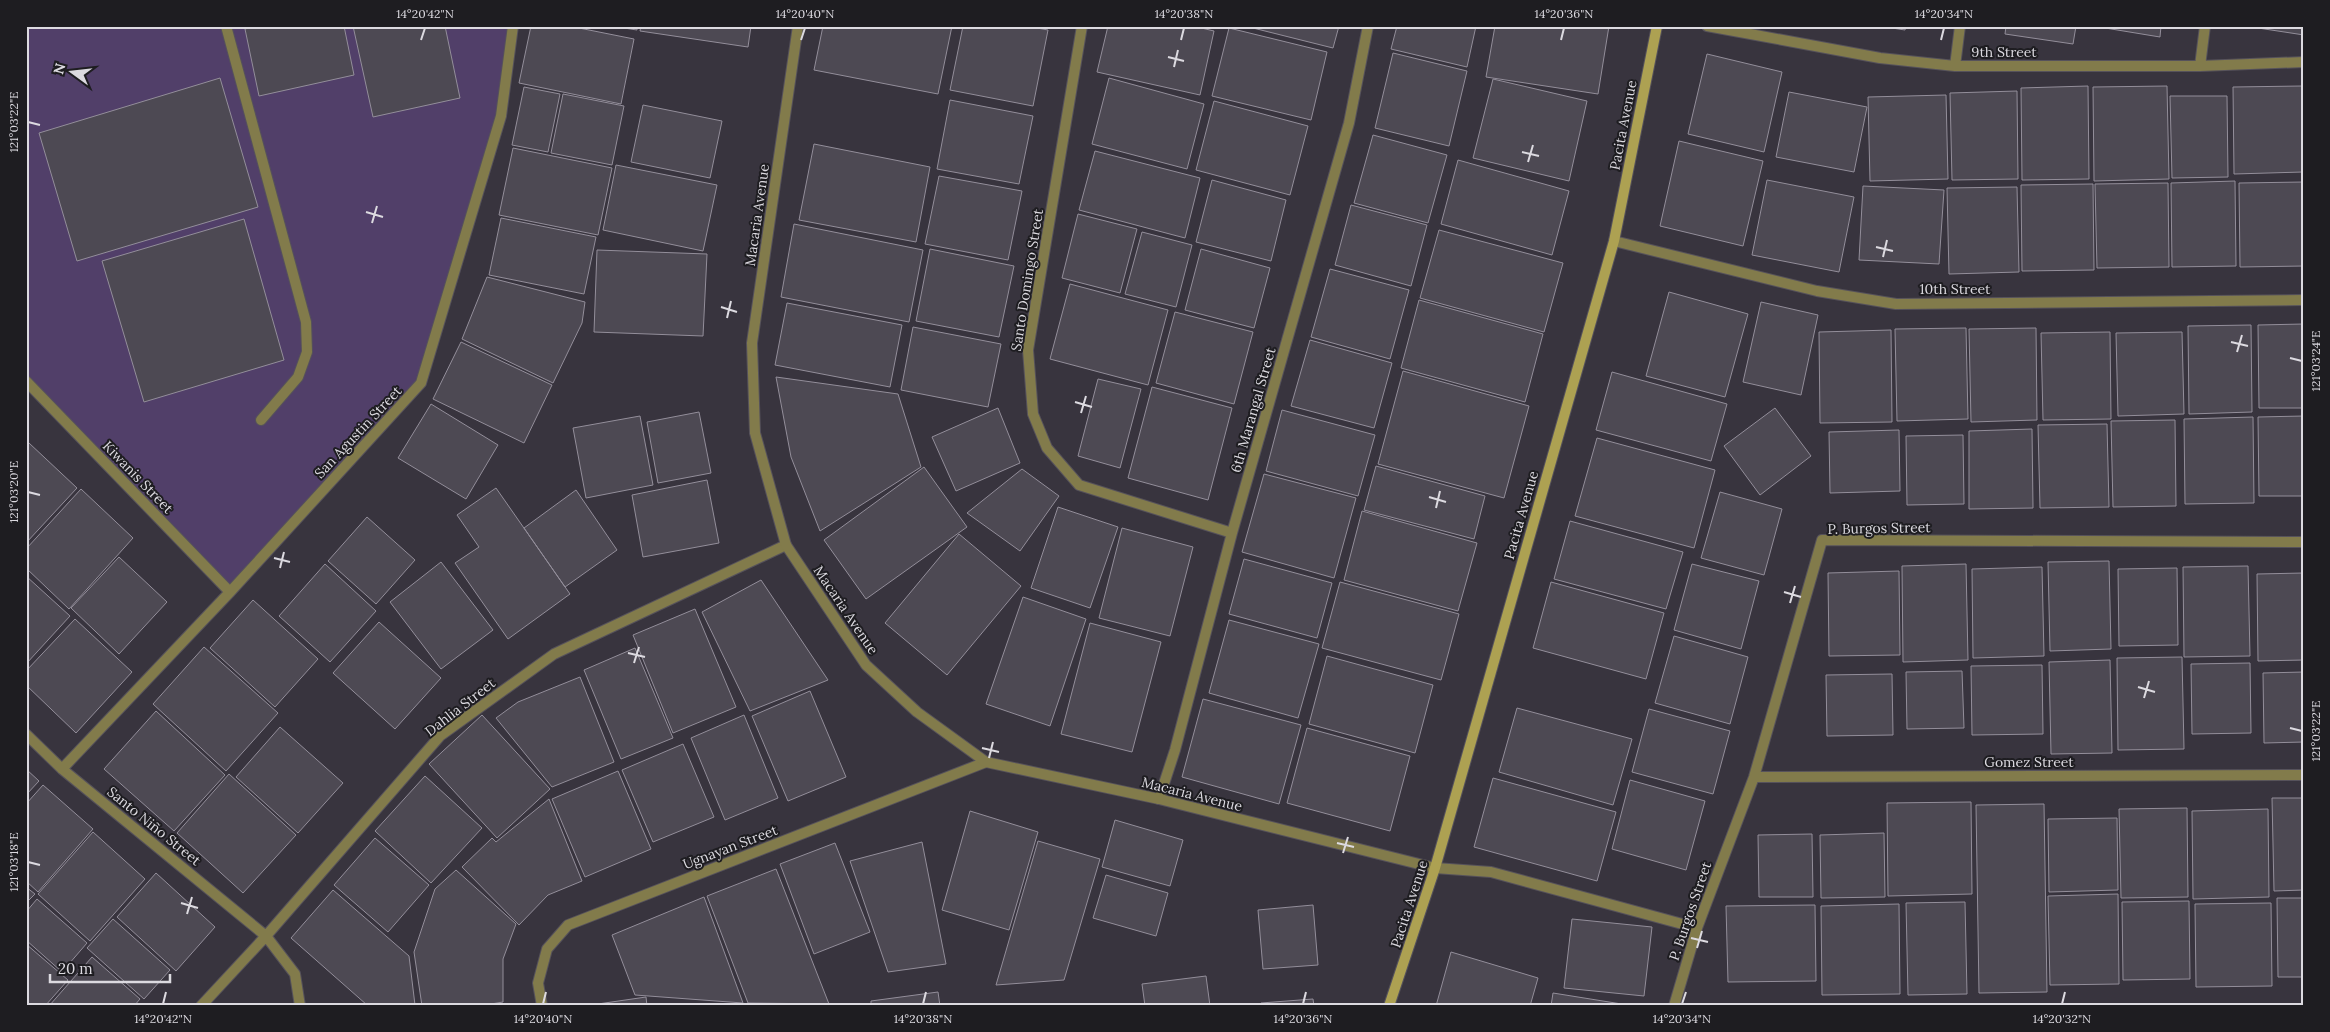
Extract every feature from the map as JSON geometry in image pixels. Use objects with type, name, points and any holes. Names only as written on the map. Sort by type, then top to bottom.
[{"type":"main road","name":"Pacita Avenue","points":[[1390,1006],[1435,868],[1614,241],[1657,26]]},
{"type":"street","points":[[226,26],[306,322],[307,352],[298,377],[261,420]]},
{"type":"street","name":"San Agustin Street","points":[[62,769],[230,592],[421,383],[501,116],[513,26]]},
{"type":"street","name":"Macaria Avenue","points":[[798,26],[752,343],[755,433],[786,545],[866,665],[917,712],[986,762],[1159,799],[1435,868],[1491,872],[1696,928]]},
{"type":"street","name":"Santo Domingo Street","points":[[1082,26],[1028,350],[1033,414],[1047,448],[1079,486],[1232,533]]},
{"type":"street","name":"6th Marangal Street","points":[[1159,799],[1175,750],[1232,533],[1349,123],[1368,26]]},
{"type":"street","name":"9th Street","points":[[1707,26],[1880,58],[1955,66],[2200,66],[2304,62]]},
{"type":"street","points":[[1955,66],[1960,26]]},
{"type":"street","points":[[2200,66],[2205,26]]},
{"type":"street","name":"10th Street","points":[[1614,241],[1817,291],[1896,304],[2304,300]]},
{"type":"street","name":"Kiwanis Street","points":[[26,381],[230,592]]},
{"type":"street","name":"P. Burgos Street","points":[[1674,1006],[1696,928],[1754,777],[1822,540],[2304,542]]},
{"type":"street","name":"Dahlia Street","points":[[201,1006],[266,936],[440,736],[554,654],[786,545]]},
{"type":"street","name":"Santo Niño Street","points":[[26,734],[62,769],[266,936],[295,974],[300,1006]]},
{"type":"street","name":"Ugnayan Street","points":[[542,1006],[538,983],[547,949],[568,925],[986,762]]},
{"type":"street","name":"Gomez Street","points":[[1754,777],[2304,775]]},
{"type":"shaded area","points":[[26,26],[513,26],[501,116],[421,383],[230,592],[26,381]]},
{"type":"building","points":[[256,26],[344,26],[354,75],[259,96],[245,29]]},
{"type":"building","points":[[353,26],[445,26],[460,98],[373,117]]},
{"type":"building","points":[[531,26],[569,26],[634,39],[621,104],[519,83]]},
{"type":"building","points":[[611,26],[637,26],[637,30]]},
{"type":"building","points":[[641,26],[751,26],[748,47],[640,31]]},
{"type":"building","points":[[823,26],[952,26],[938,94],[814,70]]},
{"type":"building","points":[[963,26],[1026,26],[1048,30],[1033,106],[950,90]]},
{"type":"building","points":[[1108,26],[1193,26],[1214,31],[1200,95],[1097,72]]},
{"type":"building","points":[[1245,26],[1339,26],[1333,48]]},
{"type":"building","points":[[1397,26],[1476,26],[1467,67],[1391,49]]},
{"type":"building","points":[[1495,26],[1609,26],[1598,94],[1486,77]]},
{"type":"building","points":[[1879,26],[1906,26],[1905,30]]},
{"type":"building","points":[[2006,26],[2076,26],[2073,44],[2005,34]]},
{"type":"building","points":[[2093,26],[2161,26],[2160,37]]},
{"type":"building","points":[[2259,26],[2304,26],[2304,35],[2258,28]]},
{"type":"building","points":[[1229,28],[1327,52],[1311,120],[1212,96]]},
{"type":"building","points":[[1393,53],[1467,71],[1449,146],[1375,128]]},
{"type":"building","points":[[1707,54],[1782,72],[1764,152],[1688,134]]},
{"type":"building","points":[[220,78],[258,207],[77,261],[39,133]]},
{"type":"building","points":[[1109,78],[1204,104],[1187,169],[1092,144]]},
{"type":"building","points":[[1493,79],[1587,101],[1569,181],[1473,158]]},
{"type":"building","points":[[2088,86],[2089,179],[2022,180],[2021,88]]},
{"type":"building","points":[[2167,86],[2169,179],[2094,181],[2093,87]]},
{"type":"building","points":[[2302,86],[2303,172],[2234,174],[2233,87]]},
{"type":"building","points":[[524,87],[560,94],[548,152],[512,145]]},
{"type":"building","points":[[2017,91],[2018,179],[1952,180],[1950,93]]},
{"type":"building","points":[[1789,92],[1867,107],[1854,172],[1776,157]]},
{"type":"building","points":[[563,94],[624,106],[612,165],[551,153]]},
{"type":"building","points":[[1946,95],[1948,179],[1870,181],[1868,97]]},
{"type":"building","points":[[2170,96],[2227,96],[2228,177],[2172,178]]},
{"type":"building","points":[[950,100],[1033,116],[1019,184],[937,169]]},
{"type":"building","points":[[1214,101],[1308,126],[1290,195],[1196,170]]},
{"type":"building","points":[[643,105],[722,121],[710,178],[631,162]]},
{"type":"building","points":[[1373,135],[1447,155],[1428,223],[1354,203]]},
{"type":"building","points":[[1679,141],[1763,161],[1743,246],[1660,226]]},
{"type":"building","points":[[814,144],[930,167],[916,242],[799,220]]},
{"type":"building","points":[[513,148],[612,168],[598,235],[499,215]]},
{"type":"building","points":[[1095,151],[1200,178],[1185,238],[1079,210]]},
{"type":"building","points":[[1458,160],[1569,191],[1552,255],[1441,224]]},
{"type":"building","points":[[616,165],[717,185],[703,251],[603,230]]},
{"type":"building","points":[[939,176],[1022,191],[1008,260],[925,244]]},
{"type":"building","points":[[1212,180],[1286,200],[1271,261],[1196,242]]},
{"type":"building","points":[[1767,180],[1854,197],[1839,272],[1752,255]]},
{"type":"building","points":[[2235,181],[2236,266],[2172,267],[2171,183]]},
{"type":"building","points":[[2304,182],[2304,266],[2240,267],[2239,183]]},
{"type":"building","points":[[2168,183],[2169,267],[2097,268],[2095,184]]},
{"type":"building","points":[[2093,184],[2094,270],[2022,271],[2021,185]]},
{"type":"building","points":[[1863,186],[1944,190],[1939,264],[1859,260]]},
{"type":"building","points":[[2017,187],[2019,272],[1949,274],[1947,188]]},
{"type":"building","points":[[1351,205],[1427,225],[1411,286],[1335,265]]},
{"type":"building","points":[[1078,214],[1137,229],[1120,293],[1062,278]]},
{"type":"building","points":[[501,218],[596,237],[584,294],[489,275]]},
{"type":"building","points":[[244,219],[284,360],[144,402],[102,261]]},
{"type":"building","points":[[794,224],[923,250],[909,322],[781,297]]},
{"type":"building","points":[[1439,230],[1563,263],[1544,332],[1420,298]]},
{"type":"building","points":[[1142,232],[1192,245],[1176,307],[1125,294]]},
{"type":"building","points":[[930,249],[1014,266],[999,337],[916,321]]},
{"type":"building","points":[[1201,249],[1270,268],[1254,328],[1185,310]]},
{"type":"building","points":[[597,250],[707,254],[703,336],[594,332]]},
{"type":"building","points":[[1330,269],[1409,290],[1390,359],[1311,337]]},
{"type":"building","points":[[487,277],[585,302],[582,323],[553,383],[462,339]]},
{"type":"building","points":[[1070,284],[1168,310],[1148,385],[1050,359]]},
{"type":"building","points":[[1669,292],[1748,314],[1725,397],[1646,376]]},
{"type":"building","points":[[1419,300],[1543,334],[1525,402],[1401,368]]},
{"type":"building","points":[[1761,302],[1818,315],[1801,395],[1743,382]]},
{"type":"building","points":[[787,303],[902,325],[890,387],[775,365]]},
{"type":"building","points":[[1175,312],[1253,332],[1234,404],[1156,383]]},
{"type":"building","points":[[2304,324],[2304,408],[2259,408],[2258,325]]},
{"type":"building","points":[[2251,325],[2252,412],[2189,414],[2188,326]]},
{"type":"building","points":[[913,327],[1001,344],[988,407],[901,390]]},
{"type":"building","points":[[1966,328],[1968,419],[1897,421],[1895,329]]},
{"type":"building","points":[[2036,328],[2037,420],[1971,422],[1969,329]]},
{"type":"building","points":[[1891,330],[1892,422],[1820,423],[1819,332]]},
{"type":"building","points":[[2110,332],[2111,419],[2043,420],[2041,333]]},
{"type":"building","points":[[2182,332],[2184,414],[2118,416],[2116,333]]},
{"type":"building","points":[[1310,340],[1392,363],[1374,428],[1291,406]]},
{"type":"building","points":[[461,342],[552,385],[524,443],[433,399]]},
{"type":"building","points":[[1403,371],[1529,406],[1504,498],[1378,464]]},
{"type":"building","points":[[1612,372],[1727,404],[1711,461],[1596,430]]},
{"type":"building","points":[[776,377],[898,394],[921,467],[820,531],[791,457]]},
{"type":"building","points":[[1098,379],[1141,389],[1120,468],[1078,456]]},
{"type":"building","points":[[1152,387],[1232,408],[1208,500],[1128,478]]},
{"type":"building","points":[[431,404],[498,445],[466,499],[398,458]]},
{"type":"building","points":[[998,408],[1020,463],[956,491],[932,437]]},
{"type":"building","points":[[1775,408],[1811,456],[1760,495],[1724,446]]},
{"type":"building","points":[[1282,410],[1375,435],[1358,496],[1266,471]]},
{"type":"building","points":[[699,412],[711,473],[658,483],[647,422]]},
{"type":"building","points":[[640,416],[653,485],[586,498],[573,428]]},
{"type":"building","points":[[2304,416],[2304,496],[2259,496],[2258,417]]},
{"type":"building","points":[[2253,417],[2254,503],[2185,504],[2184,419]]},
{"type":"building","points":[[2175,420],[2176,506],[2113,507],[2111,421]]},
{"type":"building","points":[[2107,424],[2109,507],[2040,508],[2038,425]]},
{"type":"building","points":[[2032,429],[2033,508],[1969,509],[1969,431]]},
{"type":"building","points":[[1899,430],[1900,491],[1830,493],[1829,432]]},
{"type":"building","points":[[1963,435],[1964,504],[1907,505],[1906,436]]},
{"type":"building","points":[[1597,438],[1715,470],[1694,548],[1575,516]]},
{"type":"building","points":[[29,443],[77,488],[26,543],[26,446]]},
{"type":"building","points":[[1376,466],[1485,496],[1474,539],[1364,510]]},
{"type":"building","points":[[924,467],[967,527],[866,599],[824,540]]},
{"type":"building","points":[[1022,469],[1059,496],[1020,551],[967,513]]},
{"type":"building","points":[[1264,474],[1356,498],[1334,578],[1242,552]]},
{"type":"building","points":[[707,480],[719,543],[643,557],[632,495]]},
{"type":"building","points":[[496,488],[570,594],[508,639],[455,563],[479,547],[457,515]]},
{"type":"building","points":[[81,489],[133,538],[69,609],[26,568],[26,549]]},
{"type":"building","points":[[576,490],[617,550],[565,587],[524,528]]},
{"type":"building","points":[[1720,492],[1782,509],[1764,575],[1701,558]]},
{"type":"building","points":[[1058,507],[1118,527],[1090,608],[1031,588]]},
{"type":"building","points":[[1362,511],[1477,543],[1458,611],[1344,580]]},
{"type":"building","points":[[367,517],[415,560],[376,604],[328,561]]},
{"type":"building","points":[[1570,521],[1683,552],[1666,609],[1554,579]]},
{"type":"building","points":[[1122,528],[1193,547],[1170,636],[1099,618]]},
{"type":"building","points":[[959,534],[1021,586],[947,675],[885,623]]},
{"type":"building","points":[[119,557],[167,602],[119,654],[71,608]]},
{"type":"building","points":[[1244,559],[1332,583],[1317,638],[1229,614]]},
{"type":"building","points":[[2109,561],[2111,649],[2050,651],[2048,562]]},
{"type":"building","points":[[441,562],[493,630],[441,669],[390,602]]},
{"type":"building","points":[[325,564],[376,611],[330,662],[279,616]]},
{"type":"building","points":[[1692,564],[1759,581],[1741,649],[1674,630]]},
{"type":"building","points":[[1966,564],[1968,660],[1903,662],[1902,566]]},
{"type":"building","points":[[2248,566],[2250,656],[2184,657],[2183,567]]},
{"type":"building","points":[[2042,567],[2044,656],[1973,658],[1972,569]]},
{"type":"building","points":[[2177,568],[2178,645],[2119,646],[2118,569]]},
{"type":"building","points":[[1899,571],[1900,655],[1829,656],[1828,573]]},
{"type":"building","points":[[2304,573],[2304,660],[2258,661],[2257,574]]},
{"type":"building","points":[[26,576],[70,616],[26,664]]},
{"type":"building","points":[[761,580],[828,680],[750,711],[702,612]]},
{"type":"building","points":[[1340,582],[1459,614],[1441,680],[1322,648]]},
{"type":"building","points":[[1551,582],[1664,613],[1646,679],[1533,648]]},
{"type":"building","points":[[1023,597],[1086,619],[1050,726],[986,704]]},
{"type":"building","points":[[253,600],[318,659],[275,707],[210,648]]},
{"type":"building","points":[[695,609],[736,707],[673,733],[633,635]]},
{"type":"building","points":[[75,619],[132,672],[76,733],[26,685],[26,671]]},
{"type":"building","points":[[1229,620],[1319,644],[1298,718],[1209,693]]},
{"type":"building","points":[[379,622],[441,678],[395,729],[333,673]]},
{"type":"building","points":[[1090,623],[1161,642],[1132,752],[1061,734]]},
{"type":"building","points":[[1674,636],[1748,657],[1730,724],[1655,703]]},
{"type":"building","points":[[204,647],[278,713],[226,771],[153,704]]},
{"type":"building","points":[[635,648],[673,738],[621,759],[584,670]]},
{"type":"building","points":[[1327,656],[1433,685],[1415,753],[1309,724]]},
{"type":"building","points":[[2182,657],[2184,749],[2118,750],[2117,658]]},
{"type":"building","points":[[2110,660],[2112,753],[2051,754],[2049,662]]},
{"type":"building","points":[[2250,663],[2251,733],[2192,734],[2191,664]]},
{"type":"building","points":[[2042,665],[2043,734],[1972,735],[1971,666]]},
{"type":"building","points":[[1962,671],[1964,728],[1907,729],[1906,672]]},
{"type":"building","points":[[2304,672],[2304,742],[2264,743],[2263,673]]},
{"type":"building","points":[[1892,674],[1893,735],[1827,736],[1826,675]]},
{"type":"building","points":[[580,677],[614,762],[552,787],[496,718],[518,702]]},
{"type":"building","points":[[810,691],[846,777],[788,801],[752,716]]},
{"type":"building","points":[[1203,699],[1301,725],[1279,804],[1182,777]]},
{"type":"building","points":[[1517,708],[1632,739],[1613,805],[1499,772]]},
{"type":"building","points":[[1649,709],[1730,731],[1713,794],[1632,772]]},
{"type":"building","points":[[156,711],[225,775],[174,831],[104,769]]},
{"type":"building","points":[[482,715],[550,789],[497,838],[429,764]]},
{"type":"building","points":[[744,715],[778,798],[725,820],[691,738]]},
{"type":"building","points":[[280,727],[343,783],[298,833],[236,777]]},
{"type":"building","points":[[1307,728],[1410,756],[1390,831],[1287,803]]},
{"type":"building","points":[[683,744],[714,817],[653,842],[622,770]]},
{"type":"building","points":[[26,769],[39,781],[26,795]]},
{"type":"building","points":[[618,771],[651,849],[585,877],[552,799]]},
{"type":"building","points":[[229,774],[296,835],[243,893],[177,833]]},
{"type":"building","points":[[425,776],[482,828],[431,883],[375,831]]},
{"type":"building","points":[[1493,778],[1616,812],[1597,881],[1474,847]]},
{"type":"building","points":[[1630,780],[1705,801],[1686,870],[1612,849]]},
{"type":"building","points":[[43,785],[93,829],[38,892],[26,881],[26,804]]},
{"type":"building","points":[[2272,798],[2304,798],[2304,890],[2274,891]]},
{"type":"building","points":[[549,799],[582,881],[548,895],[519,925],[462,867],[492,838],[496,842]]},
{"type":"building","points":[[1971,802],[1972,894],[1888,896],[1887,803]]},
{"type":"building","points":[[2044,804],[2047,992],[1979,993],[1976,805]]},
{"type":"building","points":[[2187,808],[2188,897],[2121,898],[2119,809]]},
{"type":"building","points":[[2268,809],[2269,897],[2193,899],[2192,811]]},
{"type":"building","points":[[970,811],[1038,832],[1009,930],[942,910]]},
{"type":"building","points":[[2117,818],[2118,890],[2049,892],[2048,819]]},
{"type":"building","points":[[1115,820],[1183,840],[1170,886],[1102,867]]},
{"type":"building","points":[[93,832],[145,879],[90,941],[38,894]]},
{"type":"building","points":[[1884,833],[1885,897],[1821,898],[1820,835]]},
{"type":"building","points":[[1812,834],[1813,897],[1759,897],[1758,835]]},
{"type":"building","points":[[375,838],[429,885],[388,932],[334,885]]},
{"type":"building","points":[[1038,841],[1100,859],[1064,980],[996,985]]},
{"type":"building","points":[[922,842],[946,964],[888,972],[850,861]]},
{"type":"building","points":[[835,843],[870,932],[814,954],[780,864]]},
{"type":"building","points":[[776,869],[829,1004],[748,1003],[707,896]]},
{"type":"building","points":[[456,870],[516,924],[503,959],[503,1002],[479,1006],[422,1006],[414,952],[435,889]]},
{"type":"building","points":[[156,873],[215,927],[176,971],[117,917]]},
{"type":"building","points":[[1106,875],[1168,893],[1156,936],[1093,918]]},
{"type":"building","points":[[26,887],[35,894],[26,903]]},
{"type":"building","points":[[333,890],[409,956],[415,1005],[367,1005],[291,938]]},
{"type":"building","points":[[2118,894],[2119,984],[2050,985],[2048,896]]},
{"type":"building","points":[[704,897],[743,1003],[635,995],[612,935]]},
{"type":"building","points":[[2277,898],[2304,898],[2304,977],[2278,977]]},
{"type":"building","points":[[37,899],[87,943],[62,972],[26,940],[26,912]]},
{"type":"building","points":[[2189,901],[2190,979],[2123,980],[2122,902]]},
{"type":"building","points":[[1965,902],[1967,994],[1908,995],[1906,903]]},
{"type":"building","points":[[2271,903],[2272,986],[2196,987],[2195,904]]},
{"type":"building","points":[[1899,904],[1900,994],[1822,995],[1821,906]]},
{"type":"building","points":[[1313,905],[1318,965],[1263,969],[1258,910]]},
{"type":"building","points":[[1815,905],[1816,981],[1728,982],[1726,906]]},
{"type":"building","points":[[113,919],[170,970],[144,999],[87,948]]},
{"type":"building","points":[[1572,919],[1652,927],[1644,996],[1564,988]]},
{"type":"building","points":[[26,944],[68,980],[45,1006],[26,1006]]},
{"type":"building","points":[[1451,952],[1538,978],[1530,1006],[1436,1006]]},
{"type":"building","points":[[92,957],[140,999],[134,1006],[49,1006]]},
{"type":"building","points":[[1206,976],[1210,1006],[1145,1006],[1142,984]]},
{"type":"building","points":[[938,992],[940,1006],[871,1006],[871,1001]]},
{"type":"building","points":[[1553,993],[1634,1006],[1551,1006]]},
{"type":"building","points":[[646,997],[647,1006],[584,1006]]},
{"type":"building","points":[[1313,999],[1314,1006],[1261,1006],[1261,1003]]}]
